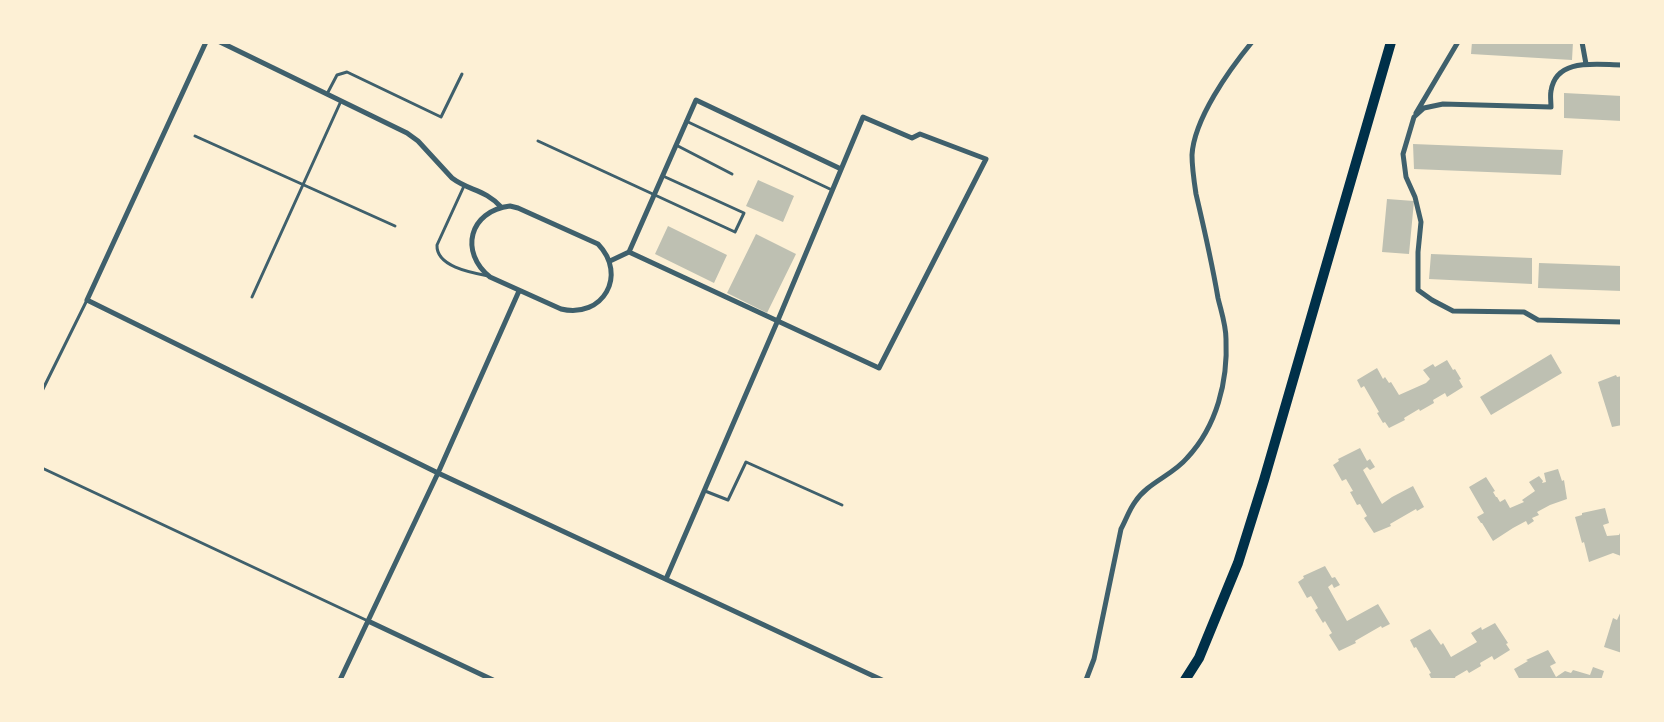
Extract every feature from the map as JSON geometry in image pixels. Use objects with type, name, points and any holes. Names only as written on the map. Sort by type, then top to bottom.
[{"type":"highway","points":[[1185,680],[1198,658],[1244,545],[1316,304],[1391,42]]},
{"type":"street","points":[[206,42],[87,300],[438,473],[882,680]]},
{"type":"street","points":[[220,42],[407,133],[418,141],[445,172],[458,183],[484,192],[501,207]]},
{"type":"street","points":[[1086,680],[1096,650],[1122,529],[1129,512],[1135,500],[1186,460],[1203,438],[1213,418],[1221,395],[1225,368],[1226,337],[1196,194],[1192,154],[1196,136],[1219,87],[1252,42]]},
{"type":"street","points":[[1458,42],[1414,117],[1403,154],[1406,177],[1415,197],[1421,222],[1418,252],[1418,290],[1453,311],[1524,312],[1538,320],[1622,322]]},
{"type":"street","points":[[1582,42],[1586,64]]},
{"type":"street","points":[[1414,117],[1424,108],[1443,104],[1551,107],[1551,90],[1558,75],[1572,65],[1622,66]]},
{"type":"street","points":[[610,260],[629,252],[696,100],[841,169]]},
{"type":"street","points":[[629,252],[778,320],[879,368],[986,159],[920,134],[912,138],[863,118],[778,320],[705,491],[666,579]]},
{"type":"street","points":[[501,207],[518,208],[598,244],[610,260],[612,270],[611,281],[607,292],[597,304],[585,309],[570,311],[519,291],[481,270],[472,252],[474,229],[488,212],[501,207]]},
{"type":"street","points":[[340,680],[438,473],[519,291]]},
{"type":"street","points":[[368,621],[493,680]]},
{"type":"lane","points":[[327,95],[337,75],[347,72],[441,117],[462,74]]},
{"type":"lane","points":[[252,297],[341,102]]},
{"type":"lane","points":[[686,121],[832,190]]},
{"type":"lane","points":[[195,136],[395,226]]},
{"type":"lane","points":[[538,141],[735,232],[744,213],[662,176]]},
{"type":"lane","points":[[676,145],[732,174]]},
{"type":"lane","points":[[464,185],[437,245],[437,250],[445,261],[468,272],[490,276]]},
{"type":"lane","points":[[42,391],[87,300]]},
{"type":"lane","points":[[705,491],[728,500],[746,462],[842,505]]},
{"type":"lane","points":[[42,468],[368,621]]},
{"type":"building","points":[[1472,42],[1573,42],[1572,60],[1471,54]]},
{"type":"building","points":[[1564,93],[1622,96],[1622,121],[1564,118]]},
{"type":"building","points":[[1413,144],[1563,150],[1561,175],[1414,169]]},
{"type":"building","points":[[758,180],[794,196],[783,222],[746,206]]},
{"type":"building","points":[[1387,199],[1414,201],[1409,254],[1382,252]]},
{"type":"building","points":[[668,226],[727,255],[714,283],[655,254]]},
{"type":"building","points":[[756,234],[796,254],[767,313],[727,293]]},
{"type":"building","points":[[1431,254],[1532,258],[1532,284],[1429,279]]},
{"type":"building","points":[[1539,263],[1622,266],[1622,291],[1538,288]]},
{"type":"building","points":[[1551,354],[1562,373],[1491,415],[1480,397]]},
{"type":"building","points":[[1447,360],[1461,379],[1459,380],[1463,387],[1447,397],[1445,393],[1433,400],[1434,403],[1420,411],[1419,409],[1404,418],[1405,420],[1389,428],[1385,422],[1383,423],[1377,413],[1379,412],[1364,386],[1361,388],[1357,380],[1377,368],[1383,379],[1385,377],[1389,383],[1391,382],[1399,395],[1426,383],[1430,379],[1423,370],[1433,364],[1435,367]]},
{"type":"building","points":[[1616,375],[1617,377],[1622,376],[1622,425],[1612,427],[1598,382]]},
{"type":"building","points":[[1360,448],[1367,461],[1370,459],[1375,467],[1370,470],[1367,467],[1363,470],[1382,504],[1413,486],[1424,507],[1417,511],[1416,509],[1390,524],[1391,526],[1374,533],[1364,518],[1367,516],[1360,504],[1357,505],[1350,492],[1353,491],[1346,479],[1342,481],[1333,465],[1339,461],[1338,459]]},
{"type":"building","points":[[1558,469],[1562,481],[1564,480],[1567,499],[1537,512],[1539,515],[1532,518],[1534,521],[1528,525],[1526,521],[1493,541],[1477,517],[1484,513],[1469,487],[1486,477],[1495,491],[1493,492],[1496,497],[1500,502],[1505,499],[1510,508],[1524,502],[1522,500],[1535,491],[1529,482],[1539,476],[1543,481],[1542,483],[1546,482],[1544,473]]},
{"type":"building","points":[[1605,508],[1609,523],[1603,525],[1607,536],[1619,535],[1622,529],[1622,554],[1621,556],[1613,553],[1589,562],[1575,517],[1582,515],[1582,513]]},
{"type":"building","points":[[1325,566],[1332,578],[1335,577],[1340,585],[1334,588],[1332,584],[1328,587],[1347,621],[1378,604],[1390,624],[1382,628],[1381,626],[1355,641],[1356,643],[1339,651],[1329,635],[1332,633],[1325,621],[1323,623],[1315,610],[1318,608],[1311,596],[1307,598],[1298,582],[1304,578],[1303,576]]},
{"type":"building","points":[[1622,609],[1622,653],[1604,647],[1613,618],[1617,620]]},
{"type":"building","points":[[1495,623],[1508,643],[1506,644],[1510,650],[1494,660],[1492,656],[1480,663],[1481,666],[1469,673],[1467,670],[1455,677],[1456,680],[1432,680],[1429,674],[1431,673],[1410,640],[1430,629],[1441,645],[1443,643],[1451,657],[1477,642],[1471,633],[1481,627],[1482,630]]},
{"type":"building","points":[[1548,650],[1556,663],[1550,666],[1556,677],[1565,671],[1571,673],[1573,670],[1590,675],[1593,667],[1604,671],[1601,680],[1520,680],[1514,669],[1528,661],[1526,660]]}]
